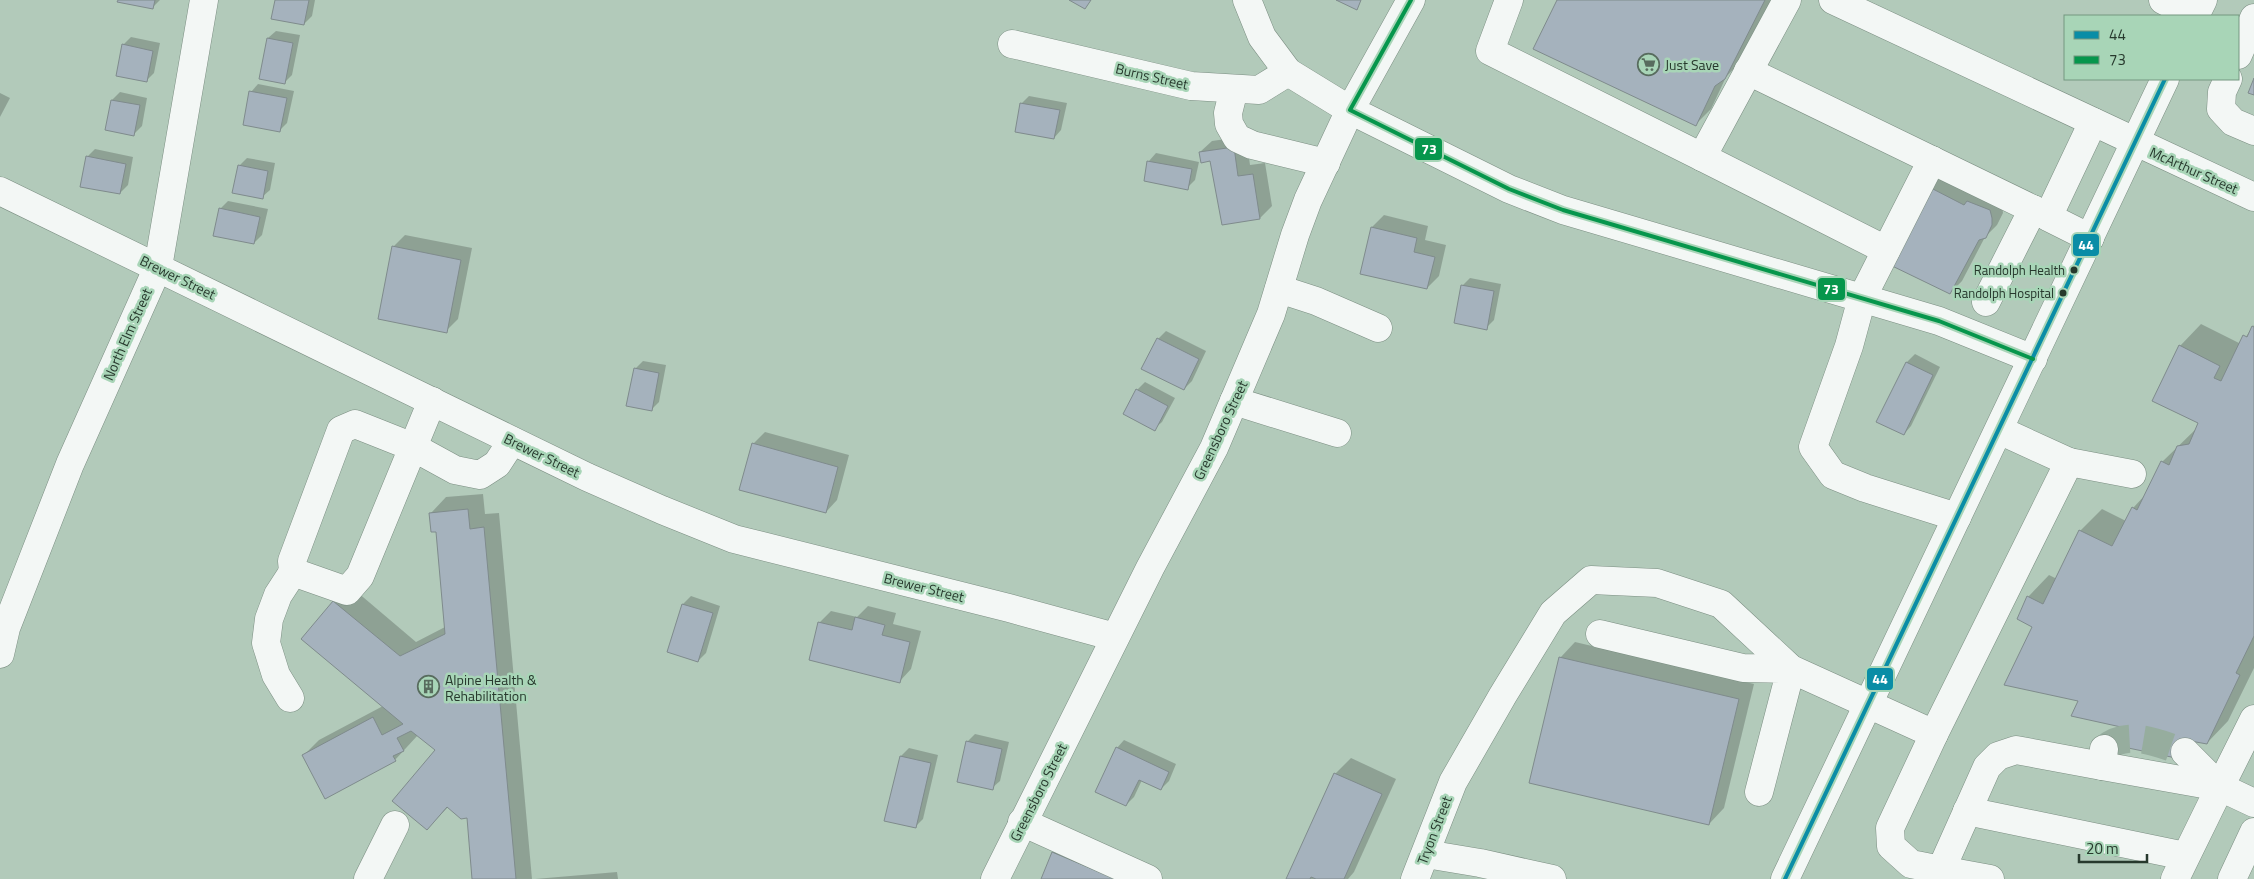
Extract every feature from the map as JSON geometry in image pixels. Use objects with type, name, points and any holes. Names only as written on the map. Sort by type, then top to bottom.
[{"type":"street","name":"North Elm Street","points":[[0,654],[10,618],[70,464],[158,267],[204,0]]},
{"type":"street","points":[[1247,0],[1262,37],[1288,72],[1350,110],[1509,190],[1545,203],[1939,321],[2033,359]]},
{"type":"street","name":"Greensboro Street","points":[[994,879],[1115,637],[1214,448],[1271,314],[1295,235],[1326,163],[1350,110],[1411,0]]},
{"type":"street","points":[[1509,0],[1490,51],[1886,250]]},
{"type":"street","points":[[1702,158],[1787,0]]},
{"type":"street","name":"McArthur Street","points":[[1833,0],[2254,197]]},
{"type":"street","points":[[2163,0],[2193,15]]},
{"type":"street","points":[[2196,15],[2203,0]]},
{"type":"street","points":[[2239,53],[2254,18]]},
{"type":"street","name":"Burns Street","points":[[1012,44],[1191,86],[1259,90],[1288,72]]},
{"type":"street","points":[[1748,71],[2090,238]]},
{"type":"street","points":[[1785,879],[2165,80]]},
{"type":"street","points":[[2228,80],[2222,92],[2221,109],[2233,122],[2254,131]]},
{"type":"street","points":[[1234,89],[1228,113],[1229,124],[1237,138],[1252,145],[1326,163]]},
{"type":"street","points":[[1986,302],[2041,213],[2093,122]]},
{"type":"street","points":[[1932,160],[1862,298],[1849,346],[1813,447],[1833,475],[1864,488],[1957,517]]},
{"type":"street","name":"Brewer Street","points":[[0,191],[653,507],[734,539],[1009,608],[1115,637]]},
{"type":"street","points":[[1279,289],[1316,301],[1378,328]]},
{"type":"street","points":[[293,572],[347,591],[360,576],[432,401]]},
{"type":"street","points":[[1234,401],[1337,433]]},
{"type":"street","points":[[290,698],[276,675],[266,643],[269,619],[275,603],[293,572],[292,560],[341,430],[355,424],[413,447],[455,470],[480,475],[497,464],[512,440]]},
{"type":"street","points":[[1999,430],[2069,462],[2132,474]]},
{"type":"street","points":[[1990,879],[1911,864],[1891,846],[1890,828],[1934,734],[2069,462]]},
{"type":"street","name":"Tryon Street","points":[[1415,879],[1453,782],[1553,614],[1591,580],[1657,583],[1721,604],[1792,669]]},
{"type":"street","points":[[1600,634],[1743,668],[1792,669],[1934,734]]},
{"type":"street","points":[[1759,792],[1792,669]]},
{"type":"street","points":[[1966,811],[2180,868],[2254,719]]},
{"type":"street","points":[[1941,870],[1987,767],[1998,756],[2016,750],[2103,758],[2220,787],[2254,803]]},
{"type":"street","points":[[2185,752],[2220,787]]},
{"type":"street","points":[[1022,822],[1148,879]]},
{"type":"street","points":[[368,879],[396,825]]},
{"type":"street","points":[[2232,879],[2254,832]]},
{"type":"street","points":[[1426,854],[1480,863],[1552,879]]},
{"type":"building","points":[[118,0],[155,0],[153,9],[117,2]]},
{"type":"building","points":[[275,0],[309,0],[304,25],[271,19]]},
{"type":"building","points":[[1069,0],[1091,0],[1085,9]]},
{"type":"building","points":[[1336,0],[1361,0],[1357,10]]},
{"type":"building","name":"Just Save","points":[[1557,0],[1765,0],[1725,79],[1715,86],[1696,126],[1533,49]]},
{"type":"building","points":[[267,38],[293,43],[285,84],[259,79]]},
{"type":"building","points":[[122,44],[153,51],[147,82],[116,76]]},
{"type":"building","points":[[2254,78],[2254,95],[2248,93]]},
{"type":"building","points":[[249,91],[287,98],[280,132],[243,125]]},
{"type":"building","points":[[111,100],[140,105],[134,136],[105,130]]},
{"type":"building","points":[[1020,103],[1060,110],[1054,139],[1015,132]]},
{"type":"building","points":[[1234,147],[1238,176],[1253,174],[1260,219],[1222,225],[1210,161],[1201,163],[1199,152]]},
{"type":"building","points":[[86,156],[126,164],[120,194],[80,187]]},
{"type":"building","points":[[1147,161],[1192,169],[1188,190],[1144,181]]},
{"type":"building","points":[[238,165],[268,171],[263,199],[232,193]]},
{"type":"building","points":[[1929,187],[1964,205],[1967,201],[1990,210],[1992,218],[1992,225],[1986,238],[1979,240],[1950,294],[1886,263]]},
{"type":"building","points":[[219,208],[260,217],[254,244],[213,236]]},
{"type":"building","points":[[1371,227],[1417,238],[1414,252],[1435,257],[1427,289],[1360,274]]},
{"type":"building","points":[[392,246],[461,260],[447,333],[378,319]]},
{"type":"building","points":[[1461,285],[1494,291],[1487,330],[1454,323]]},
{"type":"building","points":[[2252,326],[2254,327],[2254,636],[2236,673],[2240,675],[2207,744],[2185,740],[2176,758],[2114,745],[2121,727],[2071,716],[2078,701],[2004,685],[2032,627],[2017,619],[2027,596],[2043,604],[2079,530],[2112,546],[2132,507],[2137,510],[2161,461],[2169,465],[2177,446],[2189,444],[2198,423],[2152,401],[2179,345],[2220,366],[2214,378],[2221,381],[2243,335],[2247,337]]},
{"type":"building","points":[[1157,338],[1199,359],[1184,390],[1141,369]]},
{"type":"building","points":[[1906,362],[1933,375],[1904,435],[1876,422]]},
{"type":"building","points":[[634,368],[659,373],[652,411],[626,406]]},
{"type":"building","points":[[1136,389],[1168,406],[1155,431],[1123,414]]},
{"type":"building","points":[[752,443],[838,467],[826,513],[739,490]]},
{"type":"building","name":"Alpine Health & Rehabilitation","points":[[468,509],[470,529],[484,527],[516,879],[472,879],[467,818],[461,819],[447,807],[427,830],[392,801],[435,750],[411,731],[397,738],[404,751],[393,756],[396,761],[325,799],[302,755],[373,717],[382,735],[403,724],[301,639],[333,601],[400,656],[445,634],[436,532],[431,532],[429,513]]},
{"type":"building","points":[[682,604],[713,613],[698,662],[667,652]]},
{"type":"building","points":[[855,617],[885,625],[882,635],[910,642],[900,683],[809,660],[818,622],[852,630]]},
{"type":"building","points":[[1559,657],[1739,699],[1709,825],[1529,783]]},
{"type":"building","points":[[966,741],[1002,749],[993,790],[957,782]]},
{"type":"building","points":[[1116,747],[1169,772],[1161,790],[1139,780],[1126,806],[1095,792]]},
{"type":"building","points":[[900,756],[931,763],[916,828],[884,821]]},
{"type":"building","points":[[1334,773],[1382,794],[1344,879],[1316,879],[1311,877],[1310,879],[1286,879]]},
{"type":"building","points":[[1052,852],[1116,879],[1041,879]]},
{"type":"tunnel","points":[[2104,749],[2123,739],[2133,739],[2154,742],[2185,752]]},
{"type":"transit line","name":"73","points":[[1411,0],[1350,110],[1509,189],[1563,210],[1939,321],[2033,359]]},
{"type":"transit line","name":"44","points":[[1785,879],[2165,80]]},
{"type":"place","name":"Just Save","points":[[1649,64]]},
{"type":"place","name":"Randolph Health","points":[[2074,270]]},
{"type":"place","name":"Randolph Hospital","points":[[2063,293]]},
{"type":"place","name":"Alpine Health & Rehabilitation","points":[[429,687]]}]
